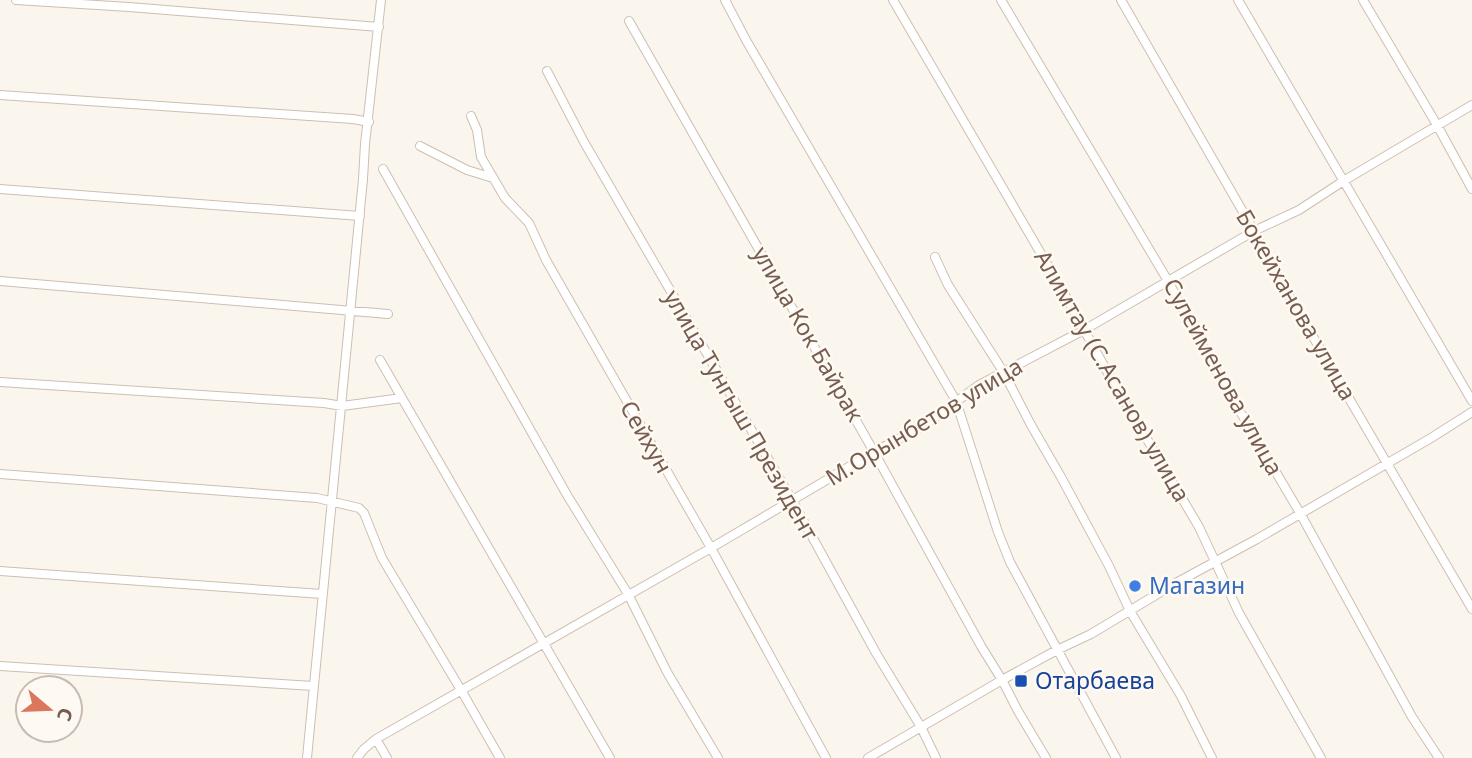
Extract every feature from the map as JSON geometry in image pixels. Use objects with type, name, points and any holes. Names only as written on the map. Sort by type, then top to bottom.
[{"type":"street","points":[[16,0],[128,6],[379,27]]},
{"type":"street","points":[[307,758],[381,0]]},
{"type":"street","points":[[725,0],[957,401],[1010,562],[1116,758]]},
{"type":"street","name":"Алимтау (С.Асанов) улица","points":[[893,0],[1199,527],[1239,613],[1321,758]]},
{"type":"street","name":"Сулейменова улица","points":[[1001,0],[1168,281],[1412,717],[1439,758]]},
{"type":"street","name":"Бокейханова улица","points":[[1121,0],[1277,275],[1472,609]]},
{"type":"street","points":[[1238,0],[1472,401]]},
{"type":"street","points":[[1363,0],[1472,189]]},
{"type":"street","name":"улица Кок Байрак","points":[[629,22],[1045,758]]},
{"type":"street","name":"улица Тунгыш Президент","points":[[547,71],[584,142],[792,500],[936,758]]},
{"type":"street","points":[[0,95],[369,122]]},
{"type":"street","name":"М.Орынбетов улица","points":[[357,758],[376,739],[923,426],[979,385],[1084,330],[1254,231],[1299,210],[1472,105]]},
{"type":"street","name":"Сейхун","points":[[471,116],[477,130],[481,156],[493,178],[505,198],[529,223],[546,260],[711,548],[826,758]]},
{"type":"street","points":[[420,146],[467,170],[493,178]]},
{"type":"street","points":[[383,169],[567,495],[628,594],[667,672],[718,758]]},
{"type":"street","points":[[0,189],[359,216]]},
{"type":"street","points":[[935,257],[948,285],[1004,373],[1110,566],[1130,611],[1181,696],[1212,758]]},
{"type":"street","points":[[0,281],[388,314]]},
{"type":"street","points":[[380,360],[610,758]]},
{"type":"street","points":[[0,382],[342,405],[402,398]]},
{"type":"street","points":[[868,758],[1002,680],[1091,634],[1472,412]]},
{"type":"street","points":[[0,474],[317,498],[359,508],[364,513],[382,558],[500,758]]},
{"type":"street","points":[[0,571],[322,594]]},
{"type":"street","points":[[0,666],[313,686]]},
{"type":"street","points":[[376,739],[387,758]]},
{"type":"place","name":"Магазин","points":[[1135,586]]},
{"type":"place","name":"Отарбаева","points":[[1021,681]]}]
